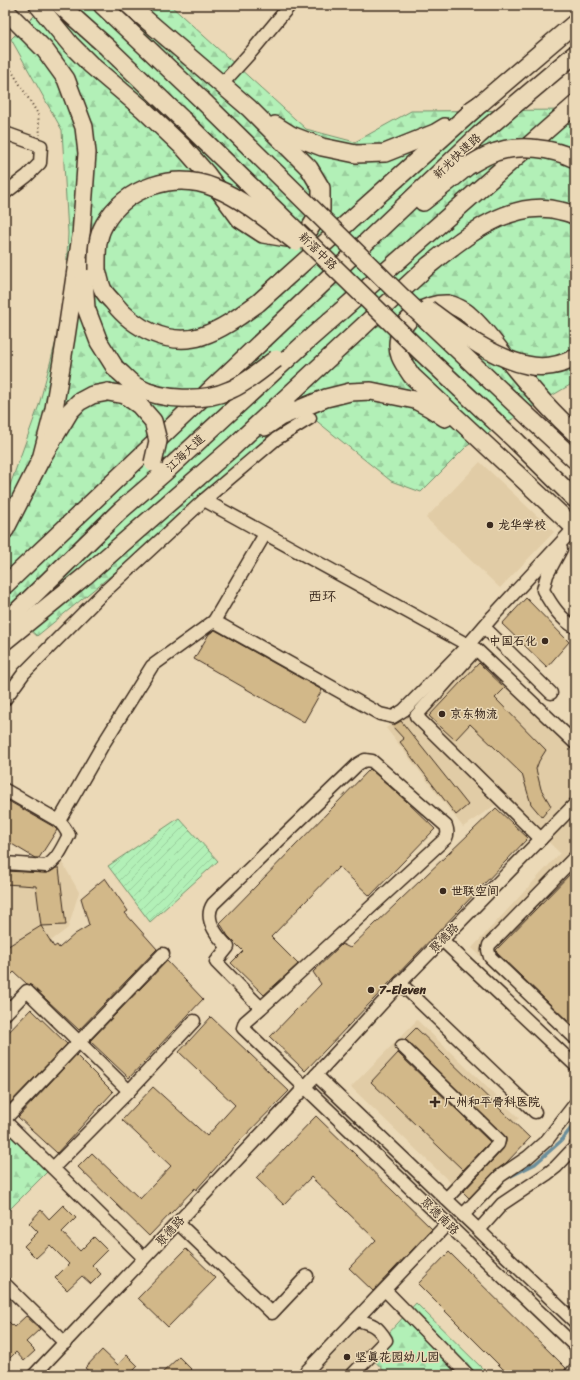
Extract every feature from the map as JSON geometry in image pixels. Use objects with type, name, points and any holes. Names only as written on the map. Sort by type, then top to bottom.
[{"type":"highway","points":[[38,5],[70,44],[91,65],[144,110],[184,148],[206,173],[240,219],[263,234],[287,238],[309,230],[321,210],[322,188],[310,168],[249,108],[129,5]]},
{"type":"highway","name":"新滘中路","points":[[60,5],[107,47],[420,351],[575,498]]},
{"type":"highway","points":[[102,5],[202,100],[374,270],[575,460]]},
{"type":"highway","points":[[5,10],[45,50],[66,79],[84,127],[87,153],[81,236],[58,389],[41,459]]},
{"type":"highway","points":[[348,280],[256,212],[215,188],[193,181],[173,181],[156,184],[141,189],[129,196],[117,207],[103,226],[96,249],[97,270],[103,290],[120,311],[139,327],[161,336],[182,339],[202,336],[227,325],[258,303],[480,104],[575,23]]},
{"type":"highway","name":"新光快速路","points":[[344,263],[479,135],[575,54]]},
{"type":"highway","points":[[249,108],[291,135],[322,147],[356,154],[385,153],[435,133],[480,104]]},
{"type":"highway","points":[[81,236],[86,308],[99,342],[116,369],[137,386],[154,394],[178,399],[205,397],[230,390],[251,377],[368,286],[575,106]]},
{"type":"highway","points":[[5,584],[344,263],[468,166],[486,156],[510,149],[537,149],[555,152],[575,159]]},
{"type":"highway","points":[[5,641],[85,576],[233,447],[428,266],[457,243],[485,225],[512,213],[530,208],[551,208],[575,216]]},
{"type":"highway","points":[[374,270],[480,346],[505,357],[528,365],[547,366],[575,358]]},
{"type":"highway","name":"江海大道","points":[[5,623],[120,511],[368,286]]},
{"type":"highway","points":[[572,530],[520,476],[412,376],[401,361],[397,344],[401,330],[410,319],[422,309],[436,305],[450,304],[469,314],[527,384],[575,433]]},
{"type":"highway","points":[[233,447],[280,418],[326,398],[350,392],[371,391],[416,400],[430,408],[478,442],[520,476]]},
{"type":"highway","points":[[5,530],[41,459],[70,411],[80,402],[92,395],[108,392],[125,395],[139,405],[153,421],[158,441],[153,463],[140,485],[120,511]]},
{"type":"street","points":[[222,84],[252,51],[290,5]]},
{"type":"street","points":[[5,133],[41,146],[40,163],[5,192]]},
{"type":"street","points":[[5,699],[24,672],[101,595],[204,500],[276,439],[310,418]]},
{"type":"street","points":[[204,500],[468,645]]},
{"type":"street","points":[[214,621],[380,714],[393,717],[404,710],[468,645],[572,530]]},
{"type":"street","points":[[572,530],[547,576],[543,590],[552,608],[569,624],[575,627]]},
{"type":"street","points":[[59,821],[102,746],[152,666],[214,621],[265,534]]},
{"type":"street","points":[[484,627],[551,693]]},
{"type":"street","points":[[541,839],[416,716],[476,649],[575,743]]},
{"type":"street","points":[[365,760],[372,761],[446,826],[448,835],[261,1008],[216,962],[228,947],[218,937],[214,930],[210,915],[211,907],[358,764],[365,760]]},
{"type":"street","points":[[5,790],[59,821],[69,835],[51,864],[46,866],[5,863]]},
{"type":"street","name":"聚德路","points":[[34,1375],[305,1087],[400,983],[575,804]]},
{"type":"street","points":[[575,857],[500,933],[489,945],[488,950],[490,957],[575,1038]]},
{"type":"street","points":[[442,940],[575,1065]]},
{"type":"street","points":[[144,1258],[5,1120],[163,954]]},
{"type":"street","points":[[400,983],[535,1112]]},
{"type":"street","points":[[5,1014],[27,991],[129,1091]]},
{"type":"street","name":"聚德南路","points":[[261,1008],[246,1022],[243,1028],[575,1346]]},
{"type":"street","points":[[53,1168],[129,1091],[194,1021]]},
{"type":"street","points":[[402,1046],[499,1140],[498,1144],[446,1199]]},
{"type":"street","name":"聚德南路","points":[[316,1075],[575,1322]]},
{"type":"street","points":[[463,1215],[500,1176],[528,1157],[547,1140],[575,1104]]},
{"type":"street","points":[[479,1230],[502,1204],[547,1174],[575,1148]]},
{"type":"street","points":[[178,1223],[272,1313],[307,1276]]},
{"type":"street","points":[[303,1375],[448,1224]]},
{"type":"street","points":[[5,1284],[65,1343]]},
{"type":"street","points":[[385,1290],[468,1375]]},
{"type":"street","points":[[352,1375],[386,1340],[380,1329],[373,1325],[356,1320]]},
{"type":"street","points":[[570,1375],[575,1370]]},
{"type":"path","points":[[5,60],[38,114],[41,146]]},
{"type":"shaded area","name":"龙华学校","points":[[480,462],[554,532],[500,588],[426,518]]},
{"type":"shaded area","points":[[478,656],[575,750],[575,1045],[472,948],[560,853],[504,799],[463,827],[386,728]]},
{"type":"shaded area","points":[[5,861],[44,865],[62,862],[79,892],[68,928],[5,974]]},
{"type":"shaded area","name":"广州和平骨科医院","points":[[417,1020],[519,1118],[453,1185],[351,1087]]},
{"type":"shaded area","name":"坚真花园幼儿园","points":[[362,1325],[369,1328],[380,1340],[347,1375],[313,1375]]},
{"type":"green space","points":[[45,5],[170,5],[306,129],[355,142],[411,111],[575,110],[575,382],[467,446],[421,492],[391,481],[308,414],[37,636],[5,608],[5,499],[39,405],[65,307],[68,233],[62,130],[11,39]]},
{"type":"green space","points":[[179,818],[218,861],[150,922],[108,866]]},
{"type":"green space","points":[[5,1126],[49,1170],[6,1213],[5,1212]]},
{"type":"green space","points":[[416,1303],[489,1375],[388,1375],[369,1355]]},
{"type":"building","points":[[526,598],[569,642],[547,667],[502,624]]},
{"type":"building","points":[[215,630],[322,690],[304,722],[194,659],[209,634]]},
{"type":"building","points":[[479,663],[505,688],[495,698],[546,750],[536,769],[541,789],[551,806],[542,817],[531,804],[522,774],[470,724],[455,740],[429,716]]},
{"type":"building","points":[[401,721],[468,805],[456,815],[400,742],[404,739],[392,726]]},
{"type":"building","points":[[370,769],[435,829],[370,896],[339,867],[271,937],[298,964],[264,995],[231,963],[243,951],[228,936],[220,923]]},
{"type":"building","points":[[5,799],[57,830],[39,858],[35,858],[5,840]]},
{"type":"building","name":"世联空间","points":[[496,808],[528,838],[305,1071],[270,1037],[321,984],[313,972],[342,944],[350,948]]},
{"type":"building","points":[[59,868],[66,925],[41,926],[36,886],[5,884],[5,871],[45,873]]},
{"type":"building","points":[[575,869],[575,1028],[497,953],[496,950]]},
{"type":"building","points":[[105,878],[128,911],[125,913],[157,949],[79,1030],[32,986],[27,984],[14,972],[5,981],[5,948],[41,926],[54,947],[57,945],[59,948],[75,934],[90,925],[81,898]]},
{"type":"building","points":[[167,961],[203,999],[129,1078],[90,1041]]},
{"type":"building","points":[[31,1009],[67,1044],[7,1106],[5,1105],[5,1036]]},
{"type":"building","points":[[211,1017],[289,1091],[235,1146],[196,1190],[195,1188],[149,1236],[78,1167],[92,1153],[140,1199],[171,1166],[122,1120],[153,1087],[207,1136],[235,1105],[179,1052]]},
{"type":"building","points":[[416,1028],[530,1138],[469,1198],[463,1192],[503,1149],[506,1138],[405,1039]]},
{"type":"building","points":[[398,1053],[490,1142],[463,1170],[371,1082]]},
{"type":"building","points":[[76,1055],[113,1092],[57,1153],[18,1117]]},
{"type":"building","points":[[316,1116],[432,1229],[373,1291],[349,1268],[376,1240],[311,1177],[284,1205],[256,1178]]},
{"type":"building","points":[[63,1205],[76,1218],[62,1232],[80,1251],[94,1237],[107,1250],[92,1265],[101,1274],[91,1284],[82,1276],[67,1290],[55,1278],[69,1264],[50,1245],[36,1258],[24,1246],[38,1232],[29,1223],[41,1210],[49,1219]]},
{"type":"building","points":[[186,1249],[216,1278],[168,1327],[138,1298]]},
{"type":"building","points":[[449,1252],[566,1368],[562,1375],[509,1375],[418,1284]]},
{"type":"building","points":[[26,1316],[40,1329],[26,1342],[35,1351],[24,1361],[16,1352],[5,1363],[5,1318],[14,1327]]},
{"type":"building","points":[[102,1350],[118,1365],[127,1355],[138,1366],[129,1375],[93,1375],[85,1368]]},
{"type":"building","points":[[179,1357],[197,1375],[160,1375]]},
{"type":"waterway","points":[[507,1178],[535,1164],[561,1141],[575,1123]]},
{"type":"place","name":"龙华学校","points":[[490,525]]},
{"type":"place","name":"中国石化","points":[[545,641]]},
{"type":"place","name":"京东物流","points":[[442,714]]},
{"type":"place","name":"世联空间","points":[[443,891]]},
{"type":"place","name":"7-Eleven","points":[[371,990]]},
{"type":"place","name":"广州和平骨科医院","points":[[435,1102]]},
{"type":"place","name":"坚真花园幼儿园","points":[[347,1357]]},
{"type":"district","name":"西环","points":[[322,596]]}]
